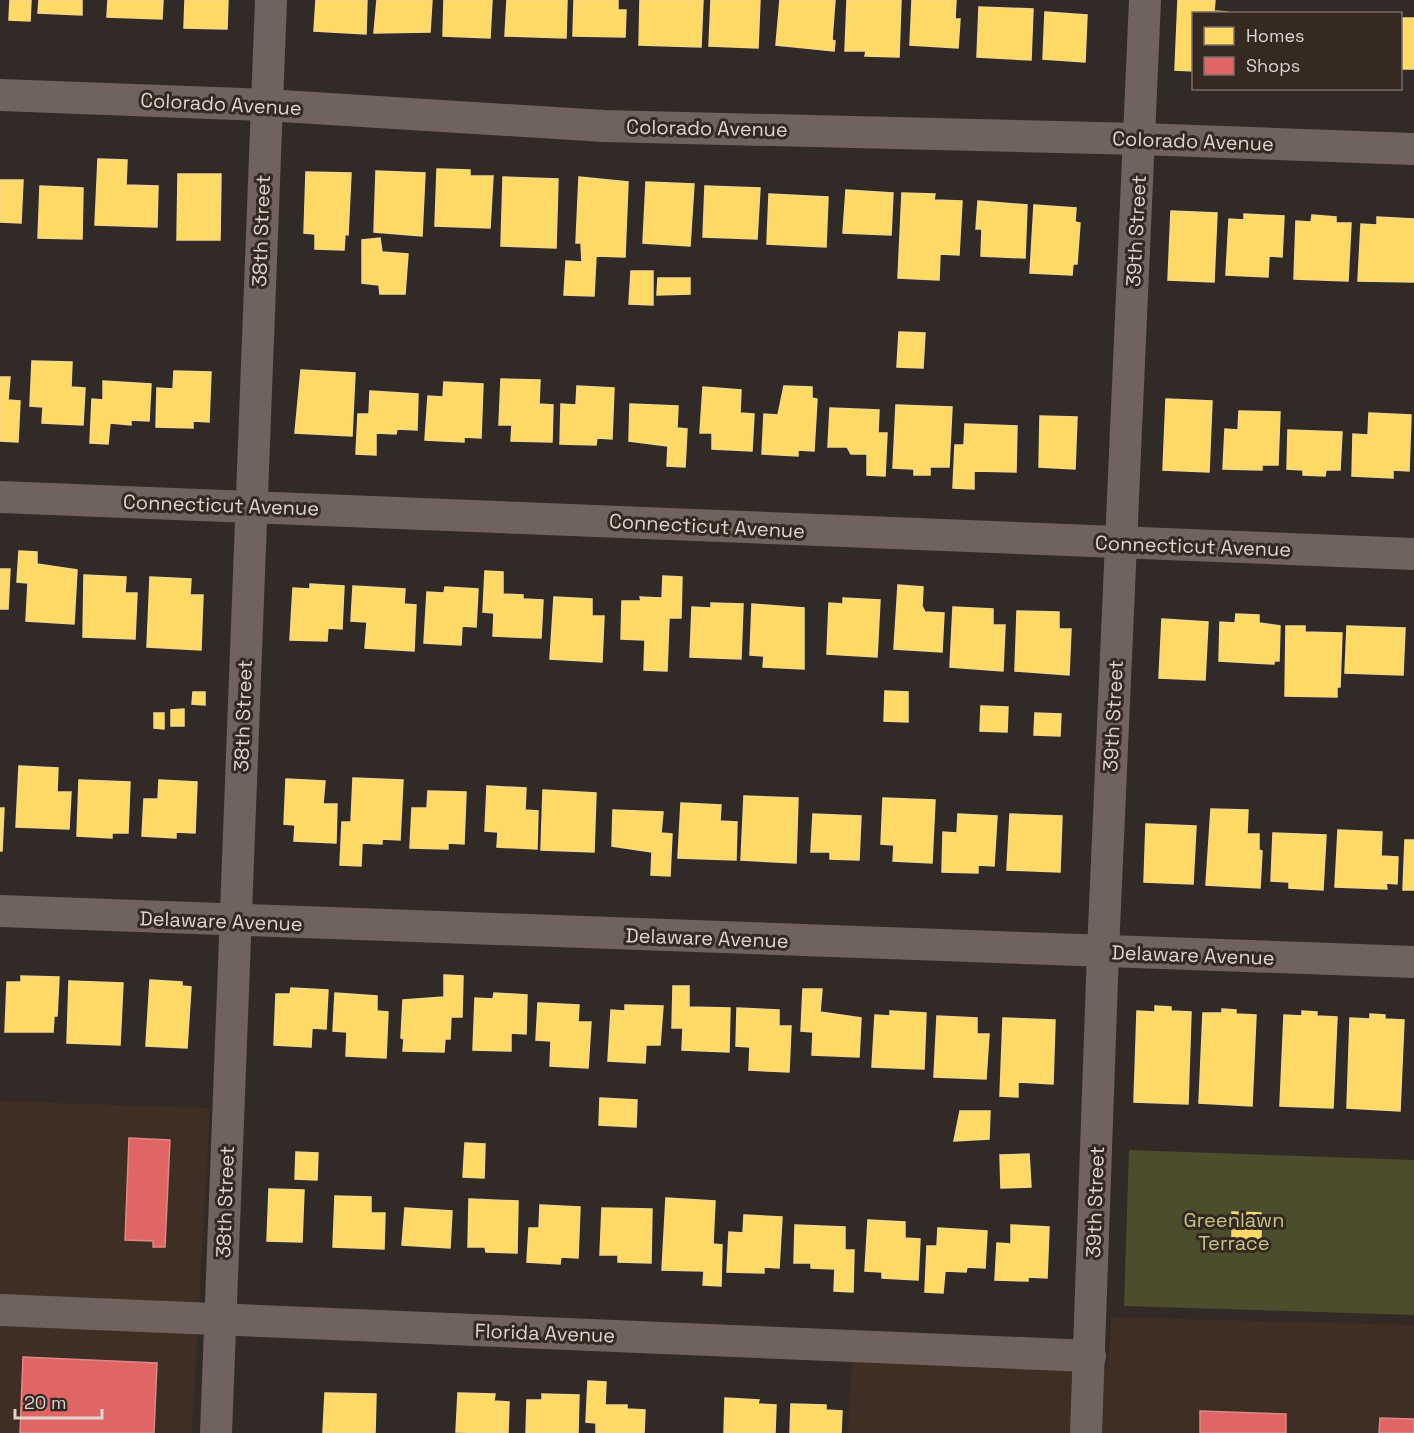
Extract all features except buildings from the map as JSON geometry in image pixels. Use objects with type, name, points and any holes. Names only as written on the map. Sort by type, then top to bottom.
[{"type":"street","name":"38th Street","points":[[216,1433],[271,0]]},
{"type":"street","name":"39th Street","points":[[1086,1433],[1103,951],[1145,0]]},
{"type":"street","name":"Colorado Avenue","points":[[0,95],[266,105],[604,126],[1140,139],[1414,149]]},
{"type":"street","name":"Connecticut Avenue","points":[[0,497],[1121,544],[1414,554]]},
{"type":"street","name":"Delaware Avenue","points":[[0,911],[236,922],[1414,962]]},
{"type":"street","name":"Florida Avenue","points":[[0,1310],[1090,1356]]},
{"type":"shaded area","points":[[0,1101],[210,1108],[192,1433],[0,1433]]},
{"type":"shaded area","points":[[1111,1317],[1414,1325],[1414,1433],[848,1433],[852,1358],[1108,1368]]},
{"type":"green space","name":"Greenlawn Terrace","points":[[1129,1150],[1414,1160],[1414,1315],[1124,1306]]}]
